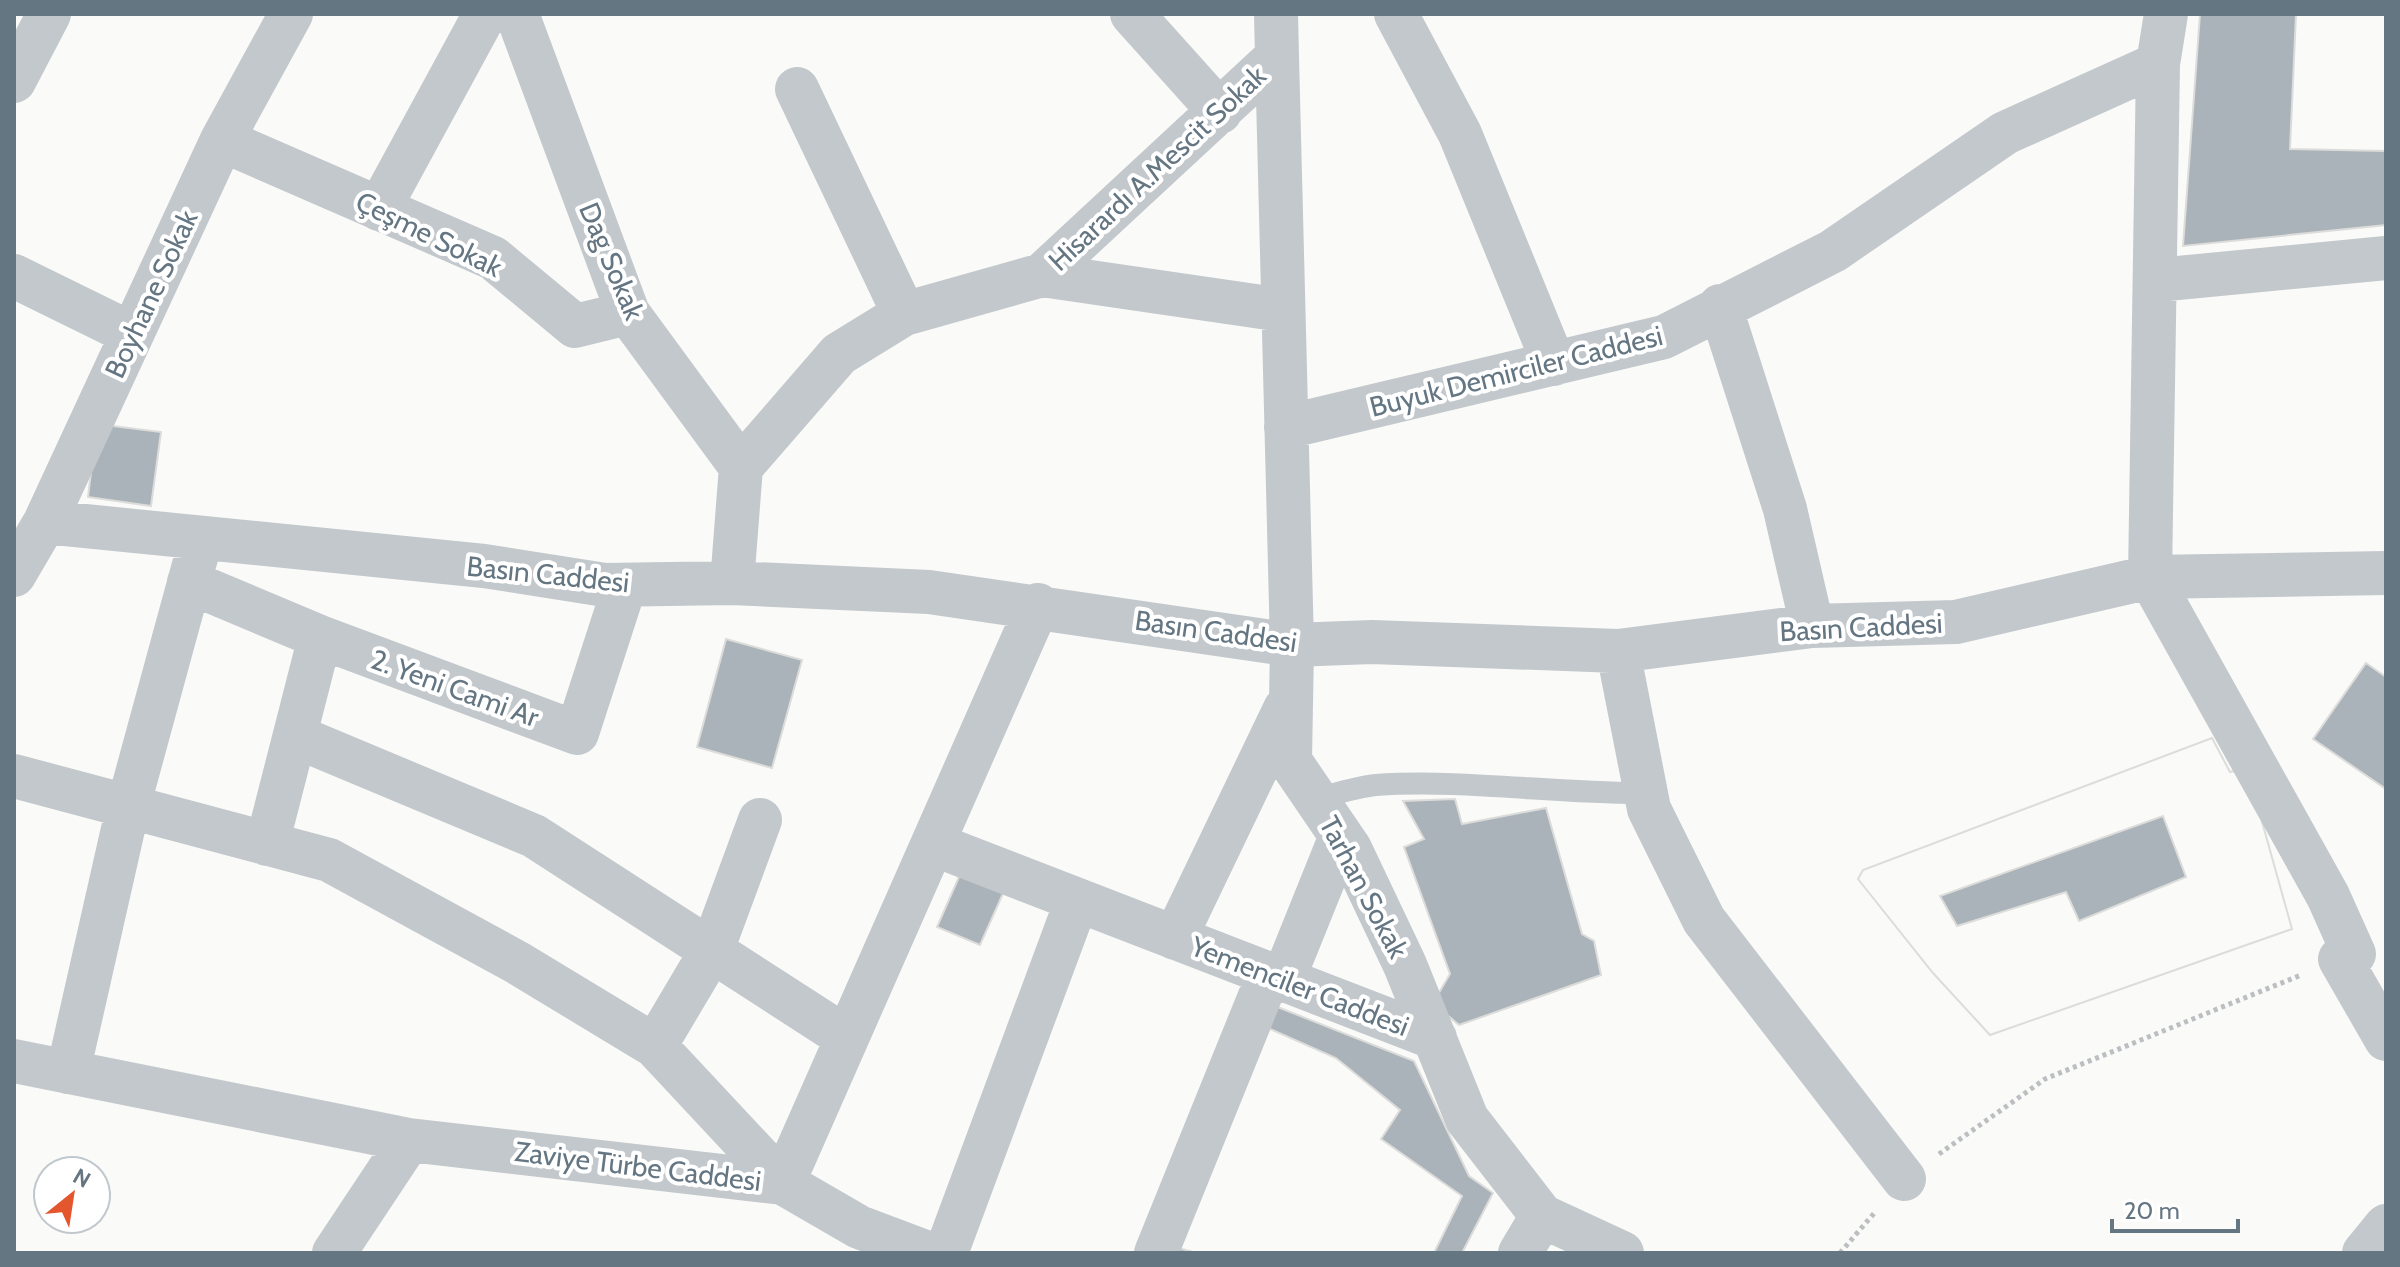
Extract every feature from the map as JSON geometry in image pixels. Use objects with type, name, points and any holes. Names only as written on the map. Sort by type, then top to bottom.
[{"type":"street","points":[[14,81],[49,14]]},
{"type":"street","name":"Boyhane Sokak","points":[[14,575],[45,522],[222,140],[291,14]]},
{"type":"street","points":[[379,209],[485,14]]},
{"type":"street","name":"Dag Sokak","points":[[517,14],[628,313],[741,467]]},
{"type":"street","points":[[1132,14],[1220,112]]},
{"type":"street","name":"Hisarardı A.Mescit Sokak","points":[[1042,275],[1277,57],[1276,14]]},
{"type":"street","points":[[1396,14],[1460,134],[1554,364]]},
{"type":"street","points":[[2166,14],[2158,64],[2150,577],[2328,896],[2347,957],[2386,1039]]},
{"type":"street","name":"Tarhan Sokak","points":[[1277,57],[1292,645],[1290,761],[1341,836],[1405,965],[1435,1038]]},
{"type":"street","name":"Buyuk Demirciler Caddesi","points":[[1286,427],[1664,337],[1833,251],[2005,133],[2158,64]]},
{"type":"street","points":[[797,89],[904,314]]},
{"type":"street","name":"Çeşme Sokak","points":[[222,140],[493,258],[575,326],[628,313]]},
{"type":"street","points":[[2157,280],[2386,258]]},
{"type":"street","points":[[732,583],[741,467],[839,354],[904,314],[1042,275],[1283,310]]},
{"type":"street","points":[[14,276],[132,334]]},
{"type":"street","points":[[1720,306],[1785,509],[1812,626]]},
{"type":"street","name":"Basın Caddesi","points":[[45,522],[484,566],[605,585],[732,583],[929,592],[1038,605],[1292,645],[1372,642],[1618,651],[1812,626],[1956,622],[2150,577],[2386,573]]},
{"type":"street","points":[[68,1072],[128,807],[201,539]]},
{"type":"street","name":"2. Yeni Cami Ar","points":[[189,582],[320,637],[577,733],[625,585]]},
{"type":"street","name":"Zaviye Türbe Caddesi","points":[[14,1061],[409,1140],[783,1183],[1038,605]]},
{"type":"street","points":[[267,844],[320,637]]},
{"type":"street","points":[[1618,651],[1649,809],[1704,920],[1904,1179]]},
{"type":"street","points":[[1175,938],[1291,696]]},
{"type":"street","points":[[295,736],[534,836],[847,1038]]},
{"type":"street","points":[[14,776],[329,860],[518,963],[655,1046],[783,1183],[859,1227],[928,1253]]},
{"type":"street","points":[[655,1046],[712,950],[760,820]]},
{"type":"street","points":[[1156,1253],[1341,836]]},
{"type":"street","name":"Yemenciler Caddesi","points":[[933,844],[1435,1038],[1467,1119],[1542,1216],[1622,1253]]},
{"type":"street","points":[[946,1253],[1077,900]]},
{"type":"street","points":[[334,1253],[409,1140]]},
{"type":"street","points":[[1520,1253],[1542,1216]]},
{"type":"street","points":[[2364,1253],[2386,1226]]},
{"type":"lane","points":[[1316,799],[1372,785],[1444,783],[1577,794],[1646,793]]},
{"type":"path","points":[[1840,1253],[1904,1179],[2045,1079],[2347,957]]},
{"type":"building","points":[[2200,14],[2296,14],[2290,149],[2386,151],[2386,225],[2183,246]]},
{"type":"building","points":[[97,424],[161,432],[151,506],[88,497]]},
{"type":"building","points":[[726,639],[802,660],[772,768],[697,747]]},
{"type":"building","points":[[2366,663],[2386,677],[2386,789],[2313,739]]},
{"type":"building","points":[[2212,738],[2230,772],[2247,768],[2292,929],[1990,1035],[1933,973],[1858,879],[1863,870]],"holes":[[[2163,816],[2186,877],[2079,921],[2066,892],[1957,926],[1940,896]]]},
{"type":"building","points":[[2212,738],[2230,772],[2247,768],[2292,929],[1990,1035],[1933,973],[1858,879],[1863,870]]},
{"type":"building","points":[[1455,799],[1462,824],[1546,808],[1582,934],[1594,941],[1601,975],[1459,1025],[1433,1003],[1450,974],[1404,847],[1424,839],[1403,801]]},
{"type":"building","points":[[962,870],[1005,889],[980,945],[937,927]]},
{"type":"building","points":[[1275,1006],[1414,1061],[1469,1176],[1493,1193],[1462,1253],[1172,1253]]},
{"type":"building","points":[[1268,1028],[1336,1058],[1400,1110],[1381,1139],[1462,1196],[1434,1253],[1197,1253],[1174,1247]]}]
